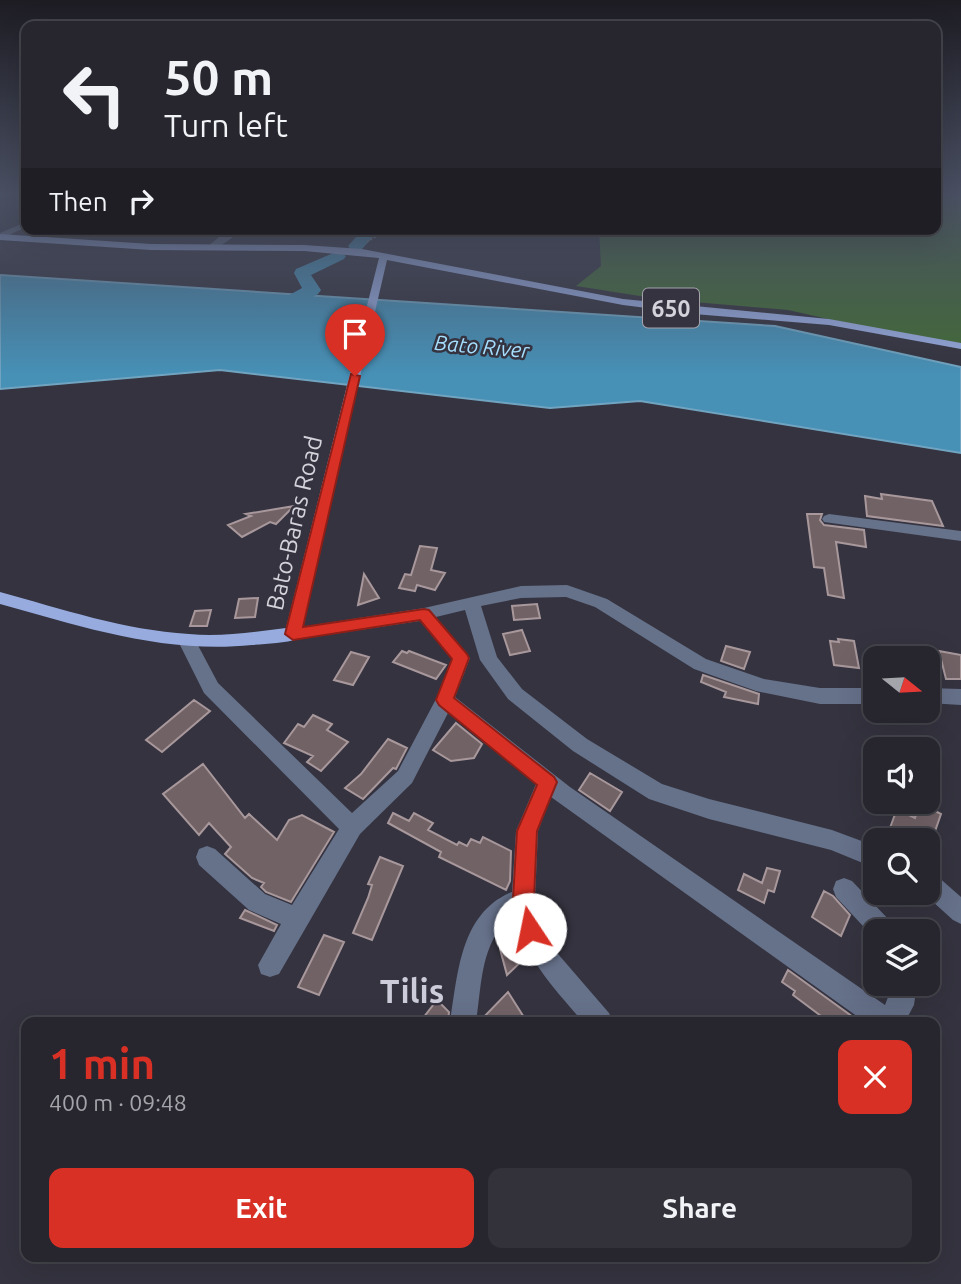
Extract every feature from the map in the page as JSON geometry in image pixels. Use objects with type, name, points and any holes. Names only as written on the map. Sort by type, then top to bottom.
[{"type":"main road","name":"650","points":[[337,254],[623,302],[829,322],[961,346]]},
{"type":"main road","name":"Bato-Baras Road","points":[[0,598],[130,631],[187,641],[215,642],[293,634],[382,262]]},
{"type":"street","points":[[829,519],[961,536]]},
{"type":"street","points":[[293,634],[424,614],[521,592],[566,590],[601,603],[701,664],[763,686],[820,696],[863,696]]},
{"type":"street","points":[[471,602],[489,660],[515,694],[580,745],[656,792],[709,809],[832,840],[863,852]]},
{"type":"street","points":[[270,965],[352,827],[405,777],[445,700],[461,658],[424,614]]},
{"type":"street","points":[[187,641],[211,688],[352,827]]},
{"type":"street","points":[[940,696],[961,697]]},
{"type":"street","points":[[445,700],[547,782],[881,1017]]},
{"type":"street","points":[[547,782],[527,831],[523,899],[530,929],[543,956],[596,1017]]},
{"type":"street","points":[[207,857],[257,902],[298,920]]},
{"type":"street","points":[[844,889],[873,919]]},
{"type":"street","points":[[940,894],[961,912]]},
{"type":"street","points":[[465,1017],[472,963],[484,927],[502,908],[523,899]]},
{"type":"street","points":[[892,1017],[901,1005],[903,996]]},
{"type":"green space","points":[[600,254],[961,254],[961,349],[788,310],[659,299],[576,286],[601,266]]},
{"type":"water","name":"Bato River","points":[[0,275],[775,326],[961,367],[961,453],[640,401],[550,408],[220,370],[0,389]]},
{"type":"building","points":[[881,494],[932,501],[943,526],[867,516],[865,496],[882,499]]},
{"type":"building","points":[[294,506],[276,524],[270,522],[242,537],[228,525],[251,516],[246,514]]},
{"type":"building","points":[[807,514],[822,514],[820,520],[824,525],[864,530],[866,547],[836,542],[844,598],[828,595],[824,568],[814,567]]},
{"type":"building","points":[[420,546],[437,548],[431,570],[445,573],[435,590],[417,585],[415,591],[399,588],[405,574],[411,575]]},
{"type":"building","points":[[364,574],[379,598],[358,605]]},
{"type":"building","points":[[258,598],[255,617],[235,618],[239,599]]},
{"type":"building","points":[[537,604],[540,618],[514,620],[512,606]]},
{"type":"building","points":[[211,610],[207,626],[190,626],[195,611]]},
{"type":"building","points":[[522,630],[530,651],[510,655],[503,634]]},
{"type":"building","points":[[838,639],[854,641],[859,668],[834,665],[830,641],[839,642]]},
{"type":"building","points":[[726,646],[750,652],[744,669],[721,661]]},
{"type":"building","points":[[402,651],[409,651],[446,665],[436,679],[393,662]]},
{"type":"building","points":[[940,651],[961,655],[961,679],[946,679]]},
{"type":"building","points":[[351,652],[369,657],[353,685],[334,680]]},
{"type":"building","points":[[703,675],[759,694],[758,704],[724,697],[726,692],[701,682]]},
{"type":"building","points":[[194,700],[210,711],[162,752],[146,740]]},
{"type":"building","points":[[313,715],[332,724],[327,730],[348,742],[321,771],[307,762],[313,756],[284,743],[298,724],[304,727]]},
{"type":"building","points":[[456,723],[482,744],[474,758],[451,761],[433,750]]},
{"type":"building","points":[[388,739],[407,748],[396,769],[393,768],[363,799],[345,788],[361,774]]},
{"type":"building","points":[[203,764],[245,818],[249,814],[277,840],[289,820],[302,815],[334,832],[291,902],[266,892],[261,887],[264,883],[252,878],[225,854],[231,847],[209,823],[199,835],[163,794]]},
{"type":"building","points":[[590,773],[622,792],[610,811],[579,790]]},
{"type":"building","points":[[393,813],[409,821],[414,813],[433,823],[428,830],[457,845],[459,842],[467,846],[471,839],[480,843],[483,837],[511,851],[510,881],[506,890],[439,857],[441,852],[388,823]]},
{"type":"building","points":[[895,814],[907,814],[915,818],[916,814],[941,814],[936,828],[890,828]]},
{"type":"building","points":[[380,857],[403,866],[372,940],[353,933],[368,898],[372,885],[368,884]]},
{"type":"building","points":[[767,868],[780,871],[774,892],[768,890],[764,903],[738,890],[744,874],[762,883]]},
{"type":"building","points":[[824,891],[833,896],[850,915],[841,936],[812,917]]},
{"type":"building","points":[[245,910],[277,925],[274,931],[240,918]]},
{"type":"building","points":[[509,923],[519,934],[528,955],[507,975],[500,949],[505,927]]},
{"type":"building","points":[[324,935],[344,942],[319,995],[298,987]]},
{"type":"building","points":[[788,970],[853,1017],[822,1017],[793,995],[795,991],[782,982]]},
{"type":"building","points":[[508,992],[524,1017],[484,1017]]},
{"type":"building","points":[[437,1000],[449,1012],[448,1017],[424,1017]]},
{"type":"waterway","points":[[264,317],[312,290],[302,273],[338,256]]},
{"type":"district","name":"Tilis","points":[[412,990]]},
{"type":"route","points":[[355,376],[293,634],[424,614],[461,658],[445,700],[477,729],[547,782],[527,831],[523,899],[530,929]]}]
